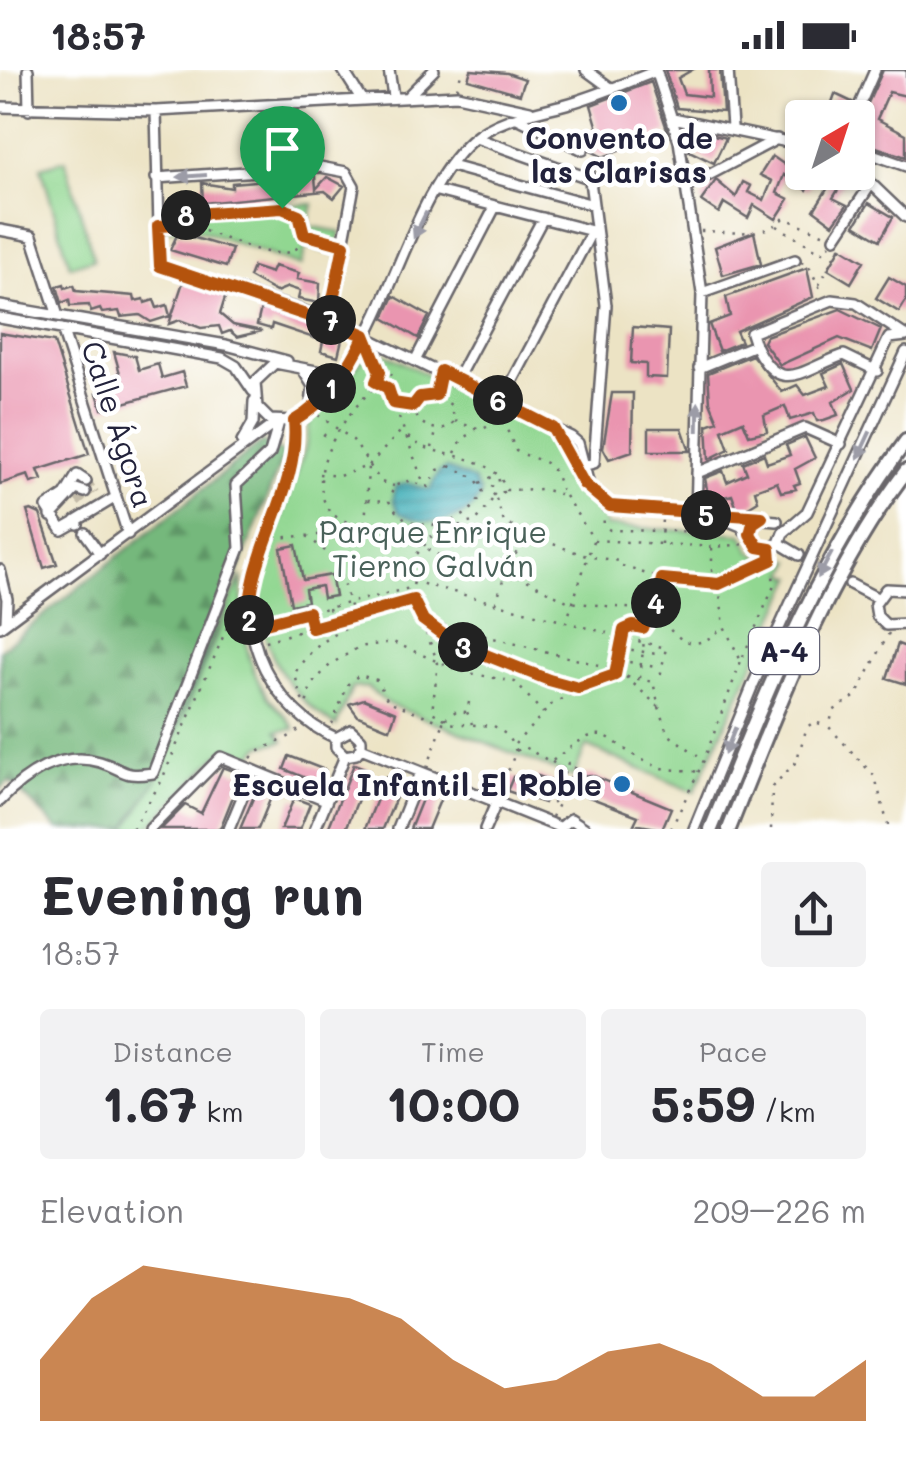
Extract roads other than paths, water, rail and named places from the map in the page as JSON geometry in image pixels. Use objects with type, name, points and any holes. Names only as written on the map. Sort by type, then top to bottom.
[{"type":"highway","name":"A-4","points":[[710,829],[810,594],[845,530],[906,441]]},
{"type":"highway","name":"A-4","points":[[729,829],[786,686],[817,621],[877,512],[906,471]]},
{"type":"street","points":[[28,70],[29,110]]},
{"type":"street","points":[[344,70],[362,100]]},
{"type":"street","points":[[389,70],[393,96]]},
{"type":"street","points":[[409,95],[434,70]]},
{"type":"street","points":[[586,70],[612,89]]},
{"type":"street","points":[[2,625],[128,534],[235,449],[278,422],[294,421],[323,397],[347,368],[436,191],[475,138],[516,118],[612,89],[656,70],[673,118],[688,186],[702,293],[696,514]]},
{"type":"street","points":[[728,70],[732,127]]},
{"type":"street","points":[[862,100],[875,70]]},
{"type":"street","points":[[0,107],[156,111],[457,95],[533,112]]},
{"type":"street","points":[[156,111],[160,266],[329,319],[576,440],[594,440]]},
{"type":"street","points":[[516,118],[583,150]]},
{"type":"street","points":[[673,118],[785,141]]},
{"type":"street","points":[[475,138],[590,176],[606,305],[594,463],[580,468]]},
{"type":"street","points":[[688,186],[777,139]]},
{"type":"street","points":[[875,155],[906,166]]},
{"type":"street","points":[[451,166],[593,205]]},
{"type":"street","points":[[156,178],[336,168],[346,172],[354,186],[329,319]]},
{"type":"street","points":[[875,188],[906,217]]},
{"type":"street","points":[[835,238],[867,190]]},
{"type":"street","points":[[436,191],[595,232]]},
{"type":"street","points":[[416,359],[495,207]]},
{"type":"street","points":[[456,379],[542,218]]},
{"type":"street","points":[[0,230],[32,236],[58,316]]},
{"type":"street","points":[[502,402],[595,232]]},
{"type":"street","points":[[702,293],[795,260]]},
{"type":"street","points":[[877,371],[844,356],[791,376],[776,375],[768,371],[751,333],[832,300],[856,304],[906,336]]},
{"type":"street","points":[[0,306],[270,354],[299,368],[312,386],[310,407]]},
{"type":"street","points":[[0,318],[222,358],[236,366],[263,414],[278,422]]},
{"type":"street","points":[[776,546],[807,512],[877,371],[891,326]]},
{"type":"street","name":"Calle Ágora","points":[[62,329],[128,534]]},
{"type":"street","points":[[889,338],[906,336]]},
{"type":"street","points":[[698,368],[755,345]]},
{"type":"street","points":[[694,829],[752,687],[905,354],[896,352],[882,358]]},
{"type":"street","points":[[235,449],[253,423],[253,395],[266,367],[327,373],[347,368]]},
{"type":"street","points":[[294,421],[294,451],[250,582],[250,627],[270,679],[307,722],[332,736],[344,756],[353,756],[361,748],[361,739],[351,730],[332,736]]},
{"type":"street","points":[[0,801],[24,776],[44,766],[88,760],[128,777],[153,773],[240,548],[236,485],[270,453],[278,422]]},
{"type":"street","points":[[553,428],[590,490],[606,504],[778,520],[807,512]]},
{"type":"street","points":[[696,473],[804,428],[841,444]]},
{"type":"street","points":[[576,440],[580,468]]},
{"type":"street","points":[[80,475],[87,498],[80,527],[62,530],[51,516],[48,504],[65,495],[74,477],[80,475]]},
{"type":"street","points":[[51,516],[87,498],[116,497]]},
{"type":"street","points":[[717,516],[752,538],[799,555]]},
{"type":"street","points":[[752,538],[753,523],[762,517]]},
{"type":"street","points":[[776,546],[778,520]]},
{"type":"street","points":[[80,527],[100,554]]},
{"type":"street","points":[[0,570],[15,601],[30,605]]},
{"type":"street","points":[[850,584],[877,598]]},
{"type":"street","points":[[877,598],[892,587],[906,590]]},
{"type":"street","points":[[2,625],[6,589]]},
{"type":"street","points":[[877,598],[877,616],[892,627],[906,624]]},
{"type":"street","points":[[361,748],[556,826],[572,818],[586,829]]},
{"type":"street","points":[[315,829],[344,756]]},
{"type":"street","points":[[150,829],[221,758],[326,800]]},
{"type":"street","points":[[230,829],[253,771]]},
{"type":"street","points":[[398,829],[423,773]]},
{"type":"street","points":[[485,829],[496,803]]},
{"type":"water","points":[[446,468],[473,480],[481,493],[467,511],[434,521],[399,513],[393,500],[396,486],[407,483],[430,490],[438,473]]},
{"type":"tunnel","points":[[86,481],[95,493]]},
{"type":"tunnel","points":[[78,497],[83,503]]},
{"type":"tunnel","points":[[804,558],[850,584]]},
{"type":"place","name":"Convento de las Clarisas","points":[[619,103]]},
{"type":"place","name":"Escuela Infantil El Roble","points":[[622,784]]},
{"type":"park label","name":"Parque Enrique Tierno Galván","points":[[433,548]]}]
